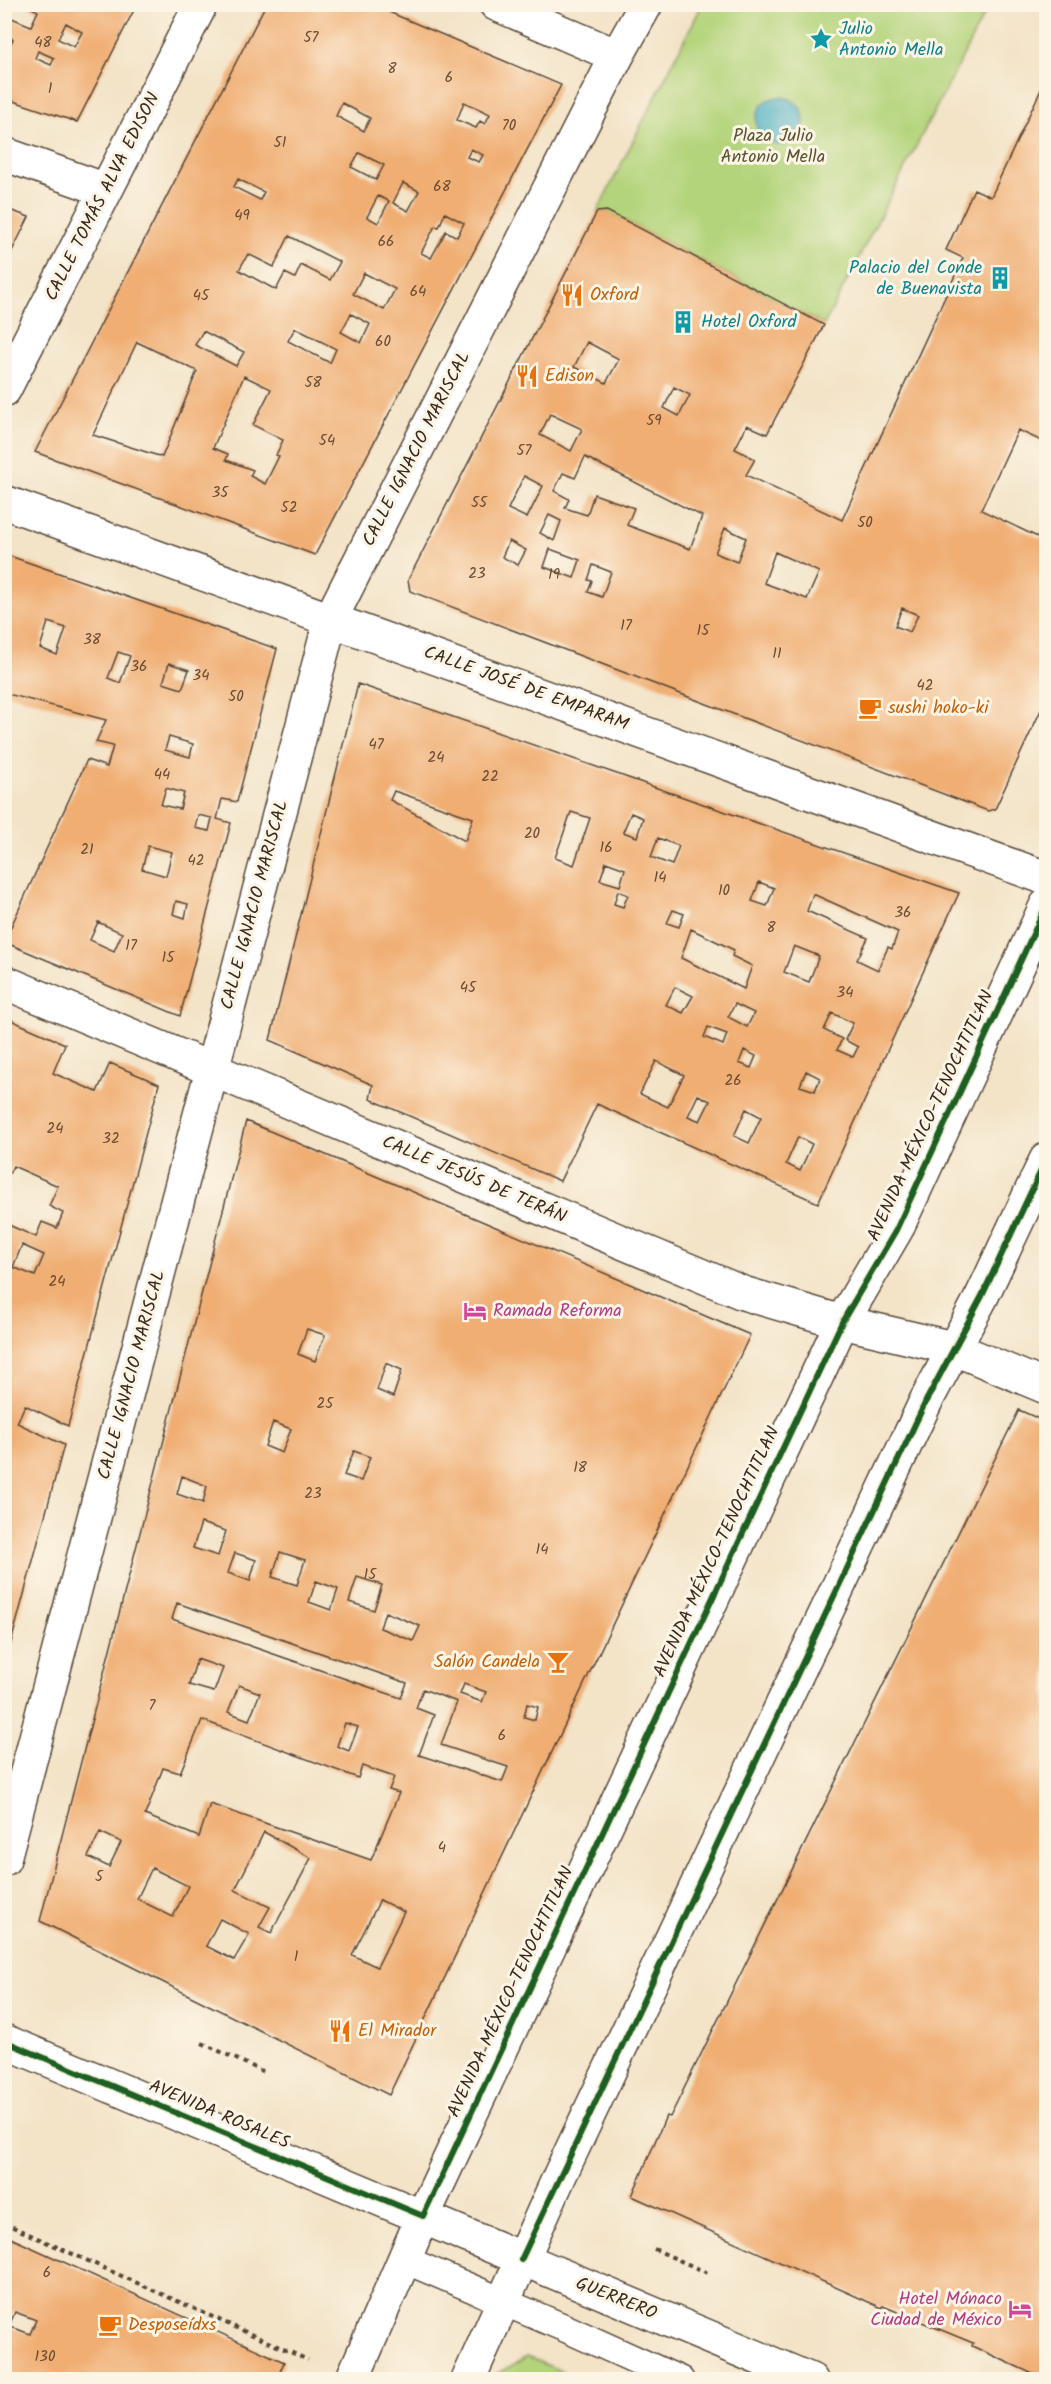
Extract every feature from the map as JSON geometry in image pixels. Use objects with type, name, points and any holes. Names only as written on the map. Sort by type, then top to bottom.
[{"type":"street","name":"CALLE TOMÁS ALVA EDISON","points":[[4,390],[201,4]]},
{"type":"street","points":[[496,4],[617,56]]},
{"type":"street","name":"CALLE IGNACIO MARISCAL","points":[[4,1859],[331,618],[617,56],[646,4]]},
{"type":"street","points":[[4,154],[106,190]]},
{"type":"street","name":"CALLE JOSÉ DE EMPARAM","points":[[4,502],[1047,878]]},
{"type":"street","name":"AVENIDA MÉXICO-TENOCHTITLAN","points":[[352,2379],[403,2259],[842,1322],[896,1230],[1047,906]]},
{"type":"street","name":"CALLE JESÚS DE TERÁN","points":[[4,982],[743,1293],[842,1322],[953,1348],[1047,1387]]},
{"type":"street","points":[[468,2379],[521,2260],[926,1401],[982,1296],[1047,1160]]},
{"type":"street","name":"AVENIDA ROSALES","points":[[4,2041],[423,2216]]},
{"type":"street","name":"GUERRERO","points":[[423,2216],[521,2260],[811,2379]]},
{"type":"lane","points":[[403,2259],[680,2379]]},
{"type":"path","points":[[202,2043],[264,2072]]},
{"type":"path","points":[[4,2223],[308,2360]]},
{"type":"path","points":[[654,2249],[710,2274]]},
{"type":"green space","name":"Plaza Julio Antonio Mella","points":[[974,4],[985,13],[824,325],[607,211],[597,212],[702,5]]},
{"type":"green space","points":[[527,2357],[581,2379],[487,2379]]},
{"type":"water","points":[[775,97],[785,97],[797,104],[804,116],[804,126],[797,138],[785,145],[775,145],[760,134],[756,126],[756,116],[767,101]]},
{"type":"building","points":[[4,4],[11,4],[7,16],[31,26],[38,11],[23,4],[137,4],[77,122],[4,98],[4,53],[13,39],[4,35]],"holes":[[[66,23],[82,32],[74,47],[58,39]],[[38,51],[54,58],[51,65],[35,58]]]},
{"type":"building","points":[[266,4],[370,4],[561,85],[315,555],[35,452]],"holes":[[[464,102],[490,114],[485,124],[480,121],[476,128],[457,120]],[[342,103],[370,118],[364,131],[336,116]],[[471,149],[483,155],[479,162],[467,157]],[[359,153],[384,165],[376,180],[351,167]],[[238,179],[264,192],[260,200],[234,187]],[[403,183],[419,191],[408,211],[393,203]],[[378,196],[389,201],[378,223],[367,217]],[[445,213],[464,223],[457,237],[446,231],[431,258],[421,253],[435,226],[439,227]],[[289,236],[340,262],[330,280],[301,265],[295,278],[285,273],[276,290],[239,270],[248,254],[274,267]],[[364,273],[395,289],[384,310],[353,294]],[[351,314],[370,324],[361,343],[341,332]],[[295,328],[336,349],[330,363],[288,341]],[[203,331],[244,352],[236,366],[195,345]],[[137,342],[197,371],[162,457],[93,435]],[[244,376],[271,389],[253,425],[283,440],[276,455],[279,456],[265,484],[250,476],[253,470],[226,460],[228,454],[213,448]]]},
{"type":"building","points":[[1044,83],[1046,84],[1046,443],[1018,430],[981,510],[1046,541],[1046,699],[995,809],[988,811],[410,591],[408,580],[597,212],[607,211],[824,325],[767,434],[747,425],[735,449],[755,459],[746,475],[842,520],[963,258],[946,250],[974,189],[991,197]],"holes":[[[587,342],[619,359],[606,383],[574,367]],[[674,387],[690,395],[679,416],[664,408]],[[550,414],[582,429],[571,451],[540,435]],[[585,457],[702,516],[690,549],[627,525],[634,508],[594,494],[587,515],[565,508],[569,499],[554,491],[563,473],[575,478]],[[524,476],[543,486],[527,518],[508,509]],[[549,515],[561,521],[554,541],[540,533]],[[725,528],[746,538],[737,562],[715,553]],[[509,541],[526,550],[518,565],[502,557]],[[550,549],[580,560],[574,578],[544,567]],[[775,552],[819,572],[807,599],[764,583]],[[593,565],[611,572],[602,597],[588,592],[592,581],[588,580]],[[902,608],[918,615],[910,632],[895,626]]]},
{"type":"building","points":[[4,208],[29,217],[4,267]]},
{"type":"building","points":[[4,554],[277,649],[237,802],[222,799],[217,819],[231,823],[180,1016],[4,942],[87,760],[107,767],[113,746],[96,742],[106,720],[4,693]],"holes":[[[48,622],[66,628],[57,655],[40,648]],[[118,652],[130,656],[120,683],[108,678]],[[169,663],[189,670],[182,689],[163,683]],[[169,737],[193,744],[190,757],[165,750]],[[166,788],[184,793],[180,809],[161,805]],[[198,815],[212,818],[209,831],[195,828]],[[148,846],[172,852],[166,876],[142,869]],[[176,901],[188,904],[185,918],[173,914]],[[98,922],[122,933],[114,951],[90,940]]]},
{"type":"building","points":[[358,684],[959,893],[818,1203],[597,1104],[560,1181],[370,1099],[373,1085],[270,1040]],"holes":[[[394,791],[473,818],[465,841],[390,800]],[[571,812],[590,818],[574,865],[555,858]],[[631,813],[643,818],[637,837],[623,832]],[[658,838],[679,846],[672,865],[651,857]],[[606,862],[625,869],[620,886],[600,880]],[[759,882],[774,888],[767,906],[752,901]],[[618,891],[628,895],[623,907],[614,904]],[[813,894],[898,932],[892,949],[888,947],[878,970],[857,960],[868,938],[807,911]],[[673,910],[684,914],[679,927],[667,923]],[[691,929],[734,950],[732,956],[752,966],[744,989],[681,958]],[[794,946],[819,956],[809,982],[784,972]],[[675,987],[693,996],[683,1013],[666,1005]],[[735,1004],[754,1013],[747,1027],[728,1017]],[[832,1013],[853,1023],[845,1040],[858,1047],[853,1057],[837,1050],[842,1039],[824,1030]],[[708,1027],[727,1034],[723,1045],[704,1037]],[[744,1050],[756,1056],[751,1068],[739,1063]],[[656,1061],[684,1075],[668,1107],[640,1094]],[[806,1071],[820,1078],[815,1091],[800,1086]],[[698,1095],[710,1101],[700,1121],[688,1116]],[[746,1109],[761,1117],[749,1143],[734,1136]],[[798,1137],[812,1144],[800,1171],[786,1164]]]},
{"type":"building","points":[[4,1017],[65,1044],[53,1073],[97,1092],[110,1063],[159,1084],[68,1426],[25,1405],[17,1423],[64,1445],[5,1665],[4,1223],[36,1237],[42,1222],[57,1228],[63,1213],[49,1206],[58,1186],[13,1166],[4,1185]],"holes":[[[22,1245],[44,1255],[35,1276],[13,1267]]]},
{"type":"building","points":[[246,1121],[750,1335],[389,2095],[40,1921]],"holes":[[[307,1329],[325,1335],[315,1361],[298,1354]],[[386,1363],[402,1370],[393,1397],[377,1390]],[[273,1422],[291,1429],[282,1453],[265,1446]],[[354,1451],[370,1457],[361,1481],[344,1475]],[[182,1476],[207,1486],[203,1503],[177,1494]],[[201,1523],[226,1531],[218,1556],[193,1548]],[[280,1552],[305,1560],[297,1585],[272,1577]],[[235,1553],[256,1560],[250,1581],[228,1573]],[[357,1577],[382,1585],[374,1610],[349,1602]],[[316,1581],[338,1589],[331,1610],[309,1602]],[[177,1603],[407,1683],[401,1698],[172,1619]],[[385,1612],[420,1626],[413,1641],[380,1628]],[[197,1659],[223,1668],[214,1692],[189,1685]],[[464,1684],[486,1692],[482,1702],[460,1694]],[[239,1685],[260,1693],[249,1720],[228,1712]],[[423,1689],[457,1702],[441,1745],[508,1767],[502,1782],[419,1755],[434,1715],[416,1708]],[[527,1704],[538,1707],[535,1720],[524,1717]],[[202,1720],[358,1778],[362,1766],[394,1777],[389,1790],[399,1793],[371,1860],[210,1804],[199,1837],[145,1815],[163,1768],[180,1773]],[[345,1723],[358,1727],[349,1751],[337,1746]],[[100,1832],[121,1842],[109,1867],[88,1857]],[[264,1832],[311,1858],[271,1933],[259,1927],[270,1907],[235,1890]],[[152,1868],[188,1886],[173,1917],[137,1899]],[[380,1900],[404,1912],[377,1967],[352,1955]],[[220,1919],[249,1934],[234,1960],[206,1946]]]},
{"type":"building","points":[[1019,1410],[1046,1422],[1046,2380],[972,2346],[973,2343],[883,2306],[882,2308],[632,2196],[666,2116],[670,2117]]},
{"type":"building","points":[[4,2235],[284,2362],[277,2379],[4,2379]],"holes":[[[15,2312],[36,2320],[30,2334],[9,2326]]]},
{"type":"cycle path","points":[[4,2041],[423,2216],[842,1322],[896,1230],[1046,906]]},
{"type":"cycle path","points":[[521,2260],[926,1401],[982,1296],[1046,1160]]},
{"type":"place","name":"Julio Antonio Mella","points":[[821,39]]},
{"type":"place","name":"Palacio del Conde de Buenavista","points":[[1000,278]]},
{"type":"place","name":"Oxford","points":[[572,295]]},
{"type":"place","name":"Hotel Oxford","points":[[683,322]]},
{"type":"place","name":"Edison","points":[[527,376]]},
{"type":"place","name":"sushi hoko-ki","points":[[870,708]]},
{"type":"place","name":"Ramada Reforma","points":[[475,1311]]},
{"type":"place","name":"Salón Candela","points":[[558,1662]]},
{"type":"place","name":"El Mirador","points":[[340,2031]]},
{"type":"place","name":"Hotel Mónaco Ciudad de México","points":[[1020,2309]]},
{"type":"place","name":"Desposeídxs","points":[[110,2325]]}]
